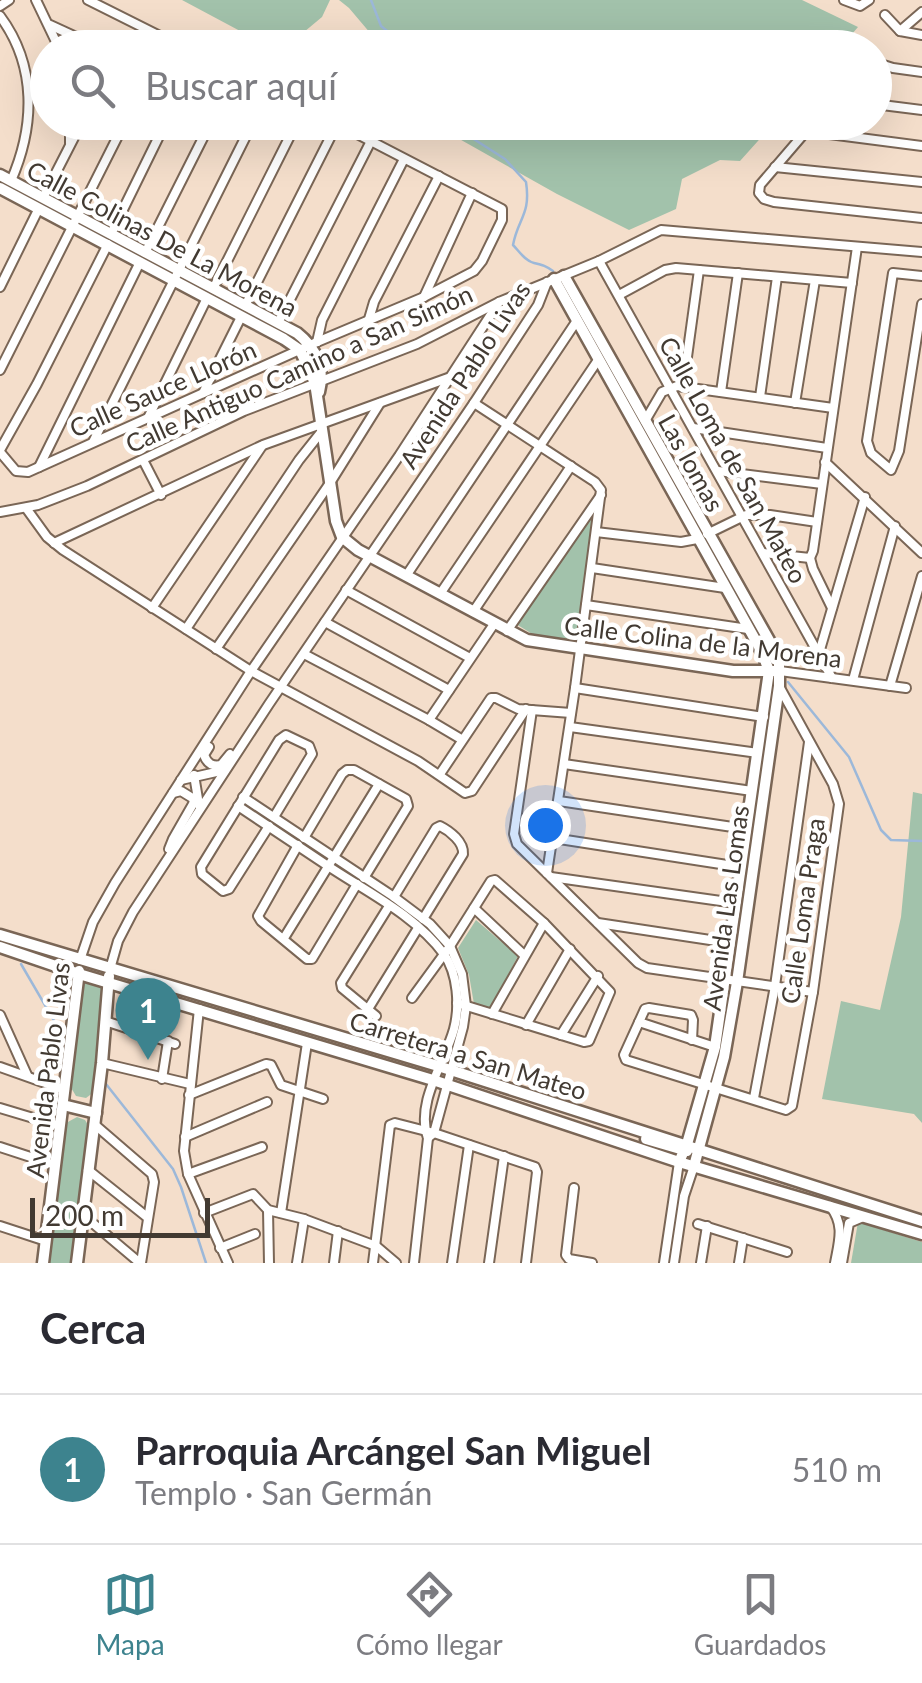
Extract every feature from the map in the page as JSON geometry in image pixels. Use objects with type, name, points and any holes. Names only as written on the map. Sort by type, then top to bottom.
[{"type":"street","points":[[0,6],[9,0]]},
{"type":"street","points":[[36,0],[52,30]]},
{"type":"street","points":[[88,0],[142,30]]},
{"type":"street","points":[[844,0],[860,6],[869,0]]},
{"type":"street","points":[[900,30],[922,12]]},
{"type":"street","points":[[885,15],[900,30],[922,35]]},
{"type":"street","points":[[0,16],[23,60],[30,96],[24,148],[3,187]]},
{"type":"street","points":[[50,25],[61,30]]},
{"type":"street","points":[[892,68],[922,72]]},
{"type":"street","points":[[892,106],[922,110]]},
{"type":"street","points":[[0,287],[72,140]]},
{"type":"street","points":[[0,370],[116,140]]},
{"type":"street","points":[[0,451],[157,140]]},
{"type":"street","points":[[39,466],[202,140]]},
{"type":"street","points":[[93,442],[244,140]]},
{"type":"street","points":[[148,418],[288,140]]},
{"type":"street","points":[[203,393],[328,140]]},
{"type":"street","points":[[798,140],[758,189],[764,199],[922,218]]},
{"type":"street","points":[[876,140],[922,146]]},
{"type":"street","points":[[278,323],[370,141],[472,193],[424,297]]},
{"type":"street","points":[[309,346],[404,158]]},
{"type":"street","points":[[775,166],[922,182]]},
{"type":"street","points":[[369,320],[374,302],[438,176]]},
{"type":"street","name":"Calle Colinas De La Morena","points":[[3,187],[75,220],[210,293],[284,340],[309,346]]},
{"type":"street","name":"Calle Sauce Llorón","points":[[0,451],[16,471],[23,473],[424,297],[478,267],[502,220],[502,209],[472,193]]},
{"type":"street","name":"Calle Antiguo Camino a San Simón","points":[[0,512],[54,500],[244,411],[318,386],[417,344],[499,302],[599,262],[662,230],[922,252]]},
{"type":"street","points":[[832,608],[810,558],[857,247]]},
{"type":"street","name":"Calle Loma de San Mateo","points":[[599,262],[832,678]]},
{"type":"street","points":[[619,295],[676,268],[852,283]]},
{"type":"street","points":[[682,386],[699,270]]},
{"type":"street","points":[[721,392],[738,273]]},
{"type":"street","points":[[922,276],[893,273],[867,442],[870,453],[891,470],[899,451],[922,304]]},
{"type":"street","points":[[760,397],[777,278]]},
{"type":"street","name":"Las lomas","points":[[555,279],[598,360],[775,652],[775,671]]},
{"type":"street","name":"Las lomas","points":[[555,279],[645,421],[725,588],[775,671]]},
{"type":"street","name":"Avenida Pablo Livas","points":[[77,1263],[108,982],[118,942],[133,912],[268,704],[555,279]]},
{"type":"street","points":[[795,402],[815,280]]},
{"type":"street","name":"Avenida Pablo Livas","points":[[43,1263],[80,960],[93,922],[251,671],[499,302]]},
{"type":"street","name":"Calle Colinas De La Morena","points":[[243,311],[297,333],[309,346],[336,521],[342,537]]},
{"type":"street","points":[[406,576],[576,322]]},
{"type":"street","points":[[440,594],[598,360]]},
{"type":"street","points":[[54,543],[264,444],[448,378]]},
{"type":"street","points":[[645,421],[662,392],[682,386],[833,408]]},
{"type":"street","points":[[216,649],[382,401]]},
{"type":"street","points":[[474,402],[595,482],[602,494],[548,875]]},
{"type":"street","points":[[186,629],[322,426]]},
{"type":"street","points":[[693,428],[827,448]]},
{"type":"street","points":[[152,608],[264,444]]},
{"type":"street","points":[[143,460],[161,495]]},
{"type":"street","points":[[826,462],[922,553]]},
{"type":"street","points":[[473,612],[571,466]]},
{"type":"street","points":[[717,471],[822,484]]},
{"type":"street","points":[[507,631],[602,494]]},
{"type":"street","points":[[819,653],[864,497]]},
{"type":"street","points":[[26,508],[54,543],[152,608],[251,671],[440,774],[462,792],[470,792],[529,709]]},
{"type":"street","points":[[596,532],[681,542],[742,516],[760,514],[817,522]]},
{"type":"street","points":[[853,680],[895,526]]},
{"type":"street","name":"Calle Colina de la Morena","points":[[342,537],[370,557],[528,640],[734,670],[775,671],[906,688]]},
{"type":"street","points":[[763,553],[810,558]]},
{"type":"street","points":[[592,568],[725,588]]},
{"type":"street","points":[[890,686],[922,576]]},
{"type":"street","points":[[346,590],[470,658]]},
{"type":"street","points":[[586,605],[748,629]]},
{"type":"street","points":[[325,622],[449,690]]},
{"type":"street","points":[[429,720],[494,624]]},
{"type":"street","points":[[304,654],[461,740]]},
{"type":"street","name":"Avenida Las Lomas","points":[[694,1166],[687,1151],[724,1057],[731,981],[779,686],[775,671]]},
{"type":"street","name":"Avenida Las Lomas","points":[[710,1086],[714,1047],[731,981],[730,943],[740,866],[775,671]]},
{"type":"street","name":"Calle Loma Praga","points":[[754,1098],[786,1110],[792,1106],[813,992],[839,804],[833,784],[779,686]]},
{"type":"street","points":[[575,688],[764,716]]},
{"type":"street","points":[[440,774],[491,698],[509,706],[572,714]]},
{"type":"street","points":[[529,709],[514,834],[515,841],[548,875],[647,968],[813,992]]},
{"type":"street","points":[[570,727],[758,754]]},
{"type":"street","points":[[214,730],[216,736],[204,755],[212,765],[225,762],[238,742],[245,740]]},
{"type":"street","points":[[289,736],[312,751],[271,822],[228,889],[223,890],[201,870],[241,802],[281,737],[289,736]]},
{"type":"street","points":[[692,1040],[691,1016],[649,1008],[624,1056],[626,1060],[754,1098],[775,986],[809,740]]},
{"type":"street","points":[[564,764],[752,791]]},
{"type":"street","points":[[190,766],[200,810]]},
{"type":"street","points":[[182,780],[226,770]]},
{"type":"street","points":[[354,770],[379,784],[408,804],[312,959],[307,959],[261,921],[258,914],[344,772],[354,770]]},
{"type":"street","points":[[284,938],[379,784]]},
{"type":"street","points":[[165,863],[173,839],[194,804],[189,794],[173,793]]},
{"type":"street","points":[[241,802],[392,902],[421,923],[447,950],[462,1004],[463,1027],[429,1134],[414,1263]]},
{"type":"street","points":[[558,802],[746,829]]},
{"type":"street","points":[[368,1009],[463,854],[462,844],[445,828],[436,828],[342,983],[342,988],[376,1016]]},
{"type":"street","points":[[553,838],[740,866]]},
{"type":"street","points":[[548,875],[735,904]]},
{"type":"street","points":[[412,998],[491,881],[496,880],[610,989],[589,1041],[584,1042],[462,1004]]},
{"type":"street","points":[[474,908],[524,955]]},
{"type":"street","points":[[492,1014],[544,922]]},
{"type":"street","points":[[598,923],[730,943]]},
{"type":"street","name":"Carretera a San Mateo","points":[[0,935],[438,1066],[687,1151],[694,1166],[846,1215]]},
{"type":"street","name":"Carretera a San Mateo","points":[[2,948],[526,1111],[687,1151],[922,1221]]},
{"type":"street","points":[[526,1024],[570,949]]},
{"type":"street","points":[[562,1035],[598,976]]},
{"type":"street","points":[[219,1001],[210,1005],[200,1003],[198,1009],[184,1138],[188,1174],[228,1263]]},
{"type":"street","points":[[429,1134],[426,1117],[433,1080],[446,1056],[462,1004]]},
{"type":"street","points":[[0,1015],[27,1074]]},
{"type":"street","points":[[105,1022],[171,1043],[162,1078]]},
{"type":"street","points":[[639,1022],[714,1047]]},
{"type":"street","points":[[282,1213],[309,1037],[321,1039],[326,1034]]},
{"type":"street","points":[[102,1063],[162,1078],[190,1090],[266,1064],[271,1065],[278,1083],[324,1099]]},
{"type":"street","points":[[0,1067],[65,1090]]},
{"type":"street","points":[[184,1138],[267,1102]]},
{"type":"street","points":[[63,1105],[95,1118],[149,1169],[154,1182],[140,1263]]},
{"type":"street","points":[[0,1108],[60,1126]]},
{"type":"street","points":[[374,1263],[390,1125],[395,1123],[535,1167],[526,1263]]},
{"type":"street","points":[[452,1263],[469,1145]]},
{"type":"street","points":[[0,1147],[55,1165]]},
{"type":"street","points":[[188,1174],[262,1147]]},
{"type":"street","points":[[664,1263],[673,1194],[687,1151]]},
{"type":"street","points":[[490,1263],[504,1156]]},
{"type":"street","points":[[674,1263],[684,1196],[694,1166]]},
{"type":"street","points":[[88,1170],[147,1217]]},
{"type":"street","points":[[574,1188],[566,1255],[592,1263]]},
{"type":"street","points":[[204,1212],[250,1194],[268,1210],[338,1230],[376,1246],[396,1263]]},
{"type":"street","points":[[673,1194],[684,1196]]},
{"type":"street","points":[[839,1263],[850,1197]]},
{"type":"street","points":[[268,1210],[269,1263]]},
{"type":"street","points":[[84,1215],[140,1263]]},
{"type":"street","points":[[846,1215],[922,1234]]},
{"type":"street","points":[[298,1263],[304,1219]]},
{"type":"street","points":[[898,1227],[922,1221]]},
{"type":"street","points":[[701,1263],[702,1225],[788,1252]]},
{"type":"street","points":[[0,1226],[46,1241]]},
{"type":"street","points":[[334,1263],[338,1230]]},
{"type":"street","points":[[220,1248],[255,1234]]},
{"type":"street","points":[[739,1263],[743,1238]]},
{"type":"street","points":[[775,1263],[777,1248]]},
{"type":"green space","points":[[182,0],[330,0],[322,17],[306,30],[238,30]]},
{"type":"green space","points":[[339,0],[802,0],[858,27],[368,30]]},
{"type":"green space","points":[[461,140],[758,140],[740,161],[720,160],[682,179],[676,209],[629,230]]},
{"type":"green space","points":[[595,508],[577,640],[534,635],[516,624]]},
{"type":"green space","points":[[913,792],[922,794],[922,1123],[914,1114],[822,1099],[841,1001],[880,1010],[901,917]]},
{"type":"green space","points":[[476,920],[518,956],[490,1009],[474,1004],[469,975],[458,948]]},
{"type":"green space","points":[[87,981],[104,986],[105,993],[94,1092],[86,1098],[76,1096],[70,1086],[83,986]]},
{"type":"green space","points":[[77,1117],[90,1128],[72,1263],[48,1263],[66,1123]]},
{"type":"green space","points":[[858,1222],[922,1242],[922,1263],[851,1263]]},
{"type":"waterway","points":[[371,0],[386,30]]},
{"type":"waterway","points":[[475,140],[505,159],[526,182],[525,209],[513,245],[528,260],[553,271]]},
{"type":"waterway","points":[[729,582],[772,659]]},
{"type":"waterway","points":[[788,682],[849,757],[881,830],[891,840],[922,841]]},
{"type":"waterway","points":[[21,964],[63,1036]]},
{"type":"waterway","points":[[106,1084],[173,1169],[206,1263]]},
{"type":"place","name":"Parroquia Arcángel San Miguel","points":[[148,1060]]}]
